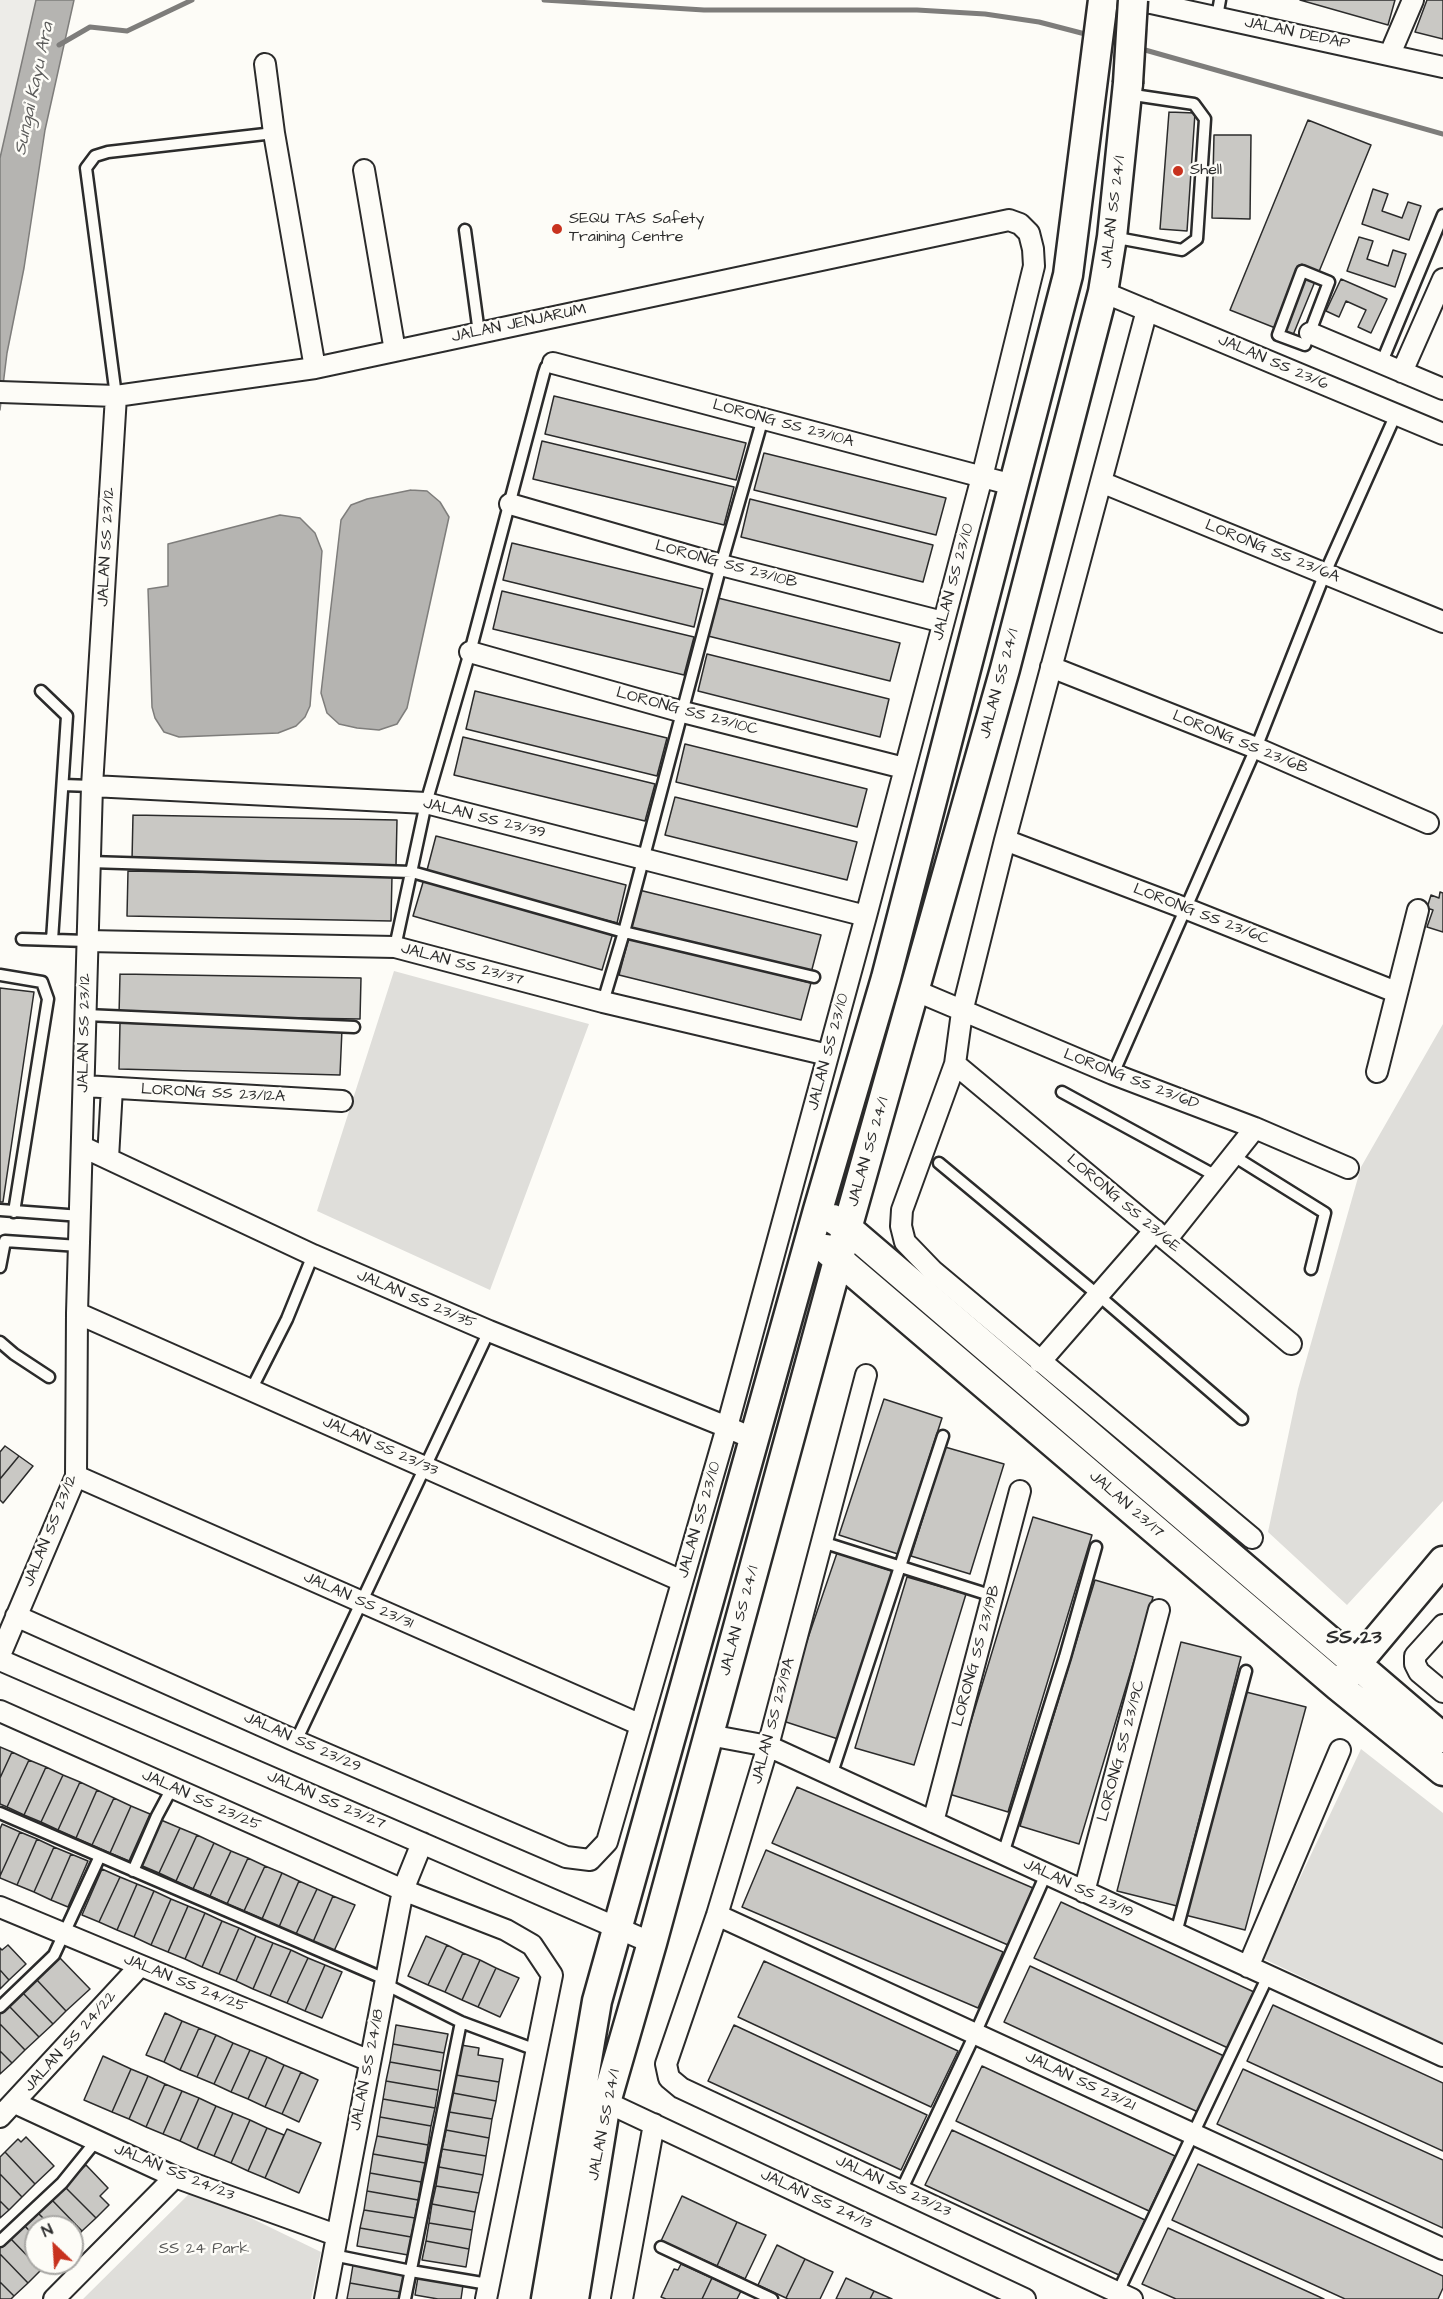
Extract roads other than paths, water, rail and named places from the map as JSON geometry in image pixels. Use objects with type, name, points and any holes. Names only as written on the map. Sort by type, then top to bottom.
[{"type":"main road","name":"JALAN SS 24/1","points":[[546,2299],[597,2001],[818,1210],[886,978],[1068,275],[1103,0]]},
{"type":"main road","name":"JALAN SS 24/1","points":[[574,2299],[606,2102],[652,1943],[847,1228],[1005,669],[1103,292],[1112,237],[1128,89],[1145,1]]},
{"type":"main road","name":"JALAN 23/17","points":[[818,1210],[847,1228],[1347,1675],[1443,1771]]},
{"type":"main road","name":"JALAN 23/17","points":[[811,1238],[839,1257],[1347,1675],[1443,1738]]},
{"type":"main road","points":[[1347,1675],[1443,1561]]},
{"type":"street","name":"JALAN DEDAP","points":[[1127,0],[1218,8],[1443,67]]},
{"type":"street","points":[[1387,54],[1407,0]]},
{"type":"street","points":[[1387,54],[1413,0]]},
{"type":"street","points":[[265,64],[274,133],[315,368]]},
{"type":"street","points":[[364,170],[395,351]]},
{"type":"street","name":"JALAN JENJARUM","points":[[0,392],[116,396],[315,368],[1009,220],[1020,224],[1029,232]]},
{"type":"street","name":"JALAN SS 23/10","points":[[590,1860],[607,1842],[727,1426],[866,916],[982,477],[1034,266],[1029,232]]},
{"type":"street","points":[[1402,372],[1443,279]]},
{"type":"street","name":"JALAN SS 23/6","points":[[1103,292],[1443,434]]},
{"type":"street","points":[[1148,310],[1005,840],[962,1012],[954,1064],[903,1210],[901,1226],[905,1242],[933,1271],[1252,1538]]},
{"type":"street","points":[[1310,333],[1443,389]]},
{"type":"street","name":"LORONG SS 23/10A","points":[[553,363],[1013,485]]},
{"type":"street","name":"JALAN SS 23/12","points":[[0,1654],[76,1476],[77,1313],[92,786],[116,396]]},
{"type":"street","name":"LORONG SS 23/6A","points":[[1101,482],[1443,622]]},
{"type":"street","name":"LORONG SS 23/10B","points":[[510,504],[721,565],[943,622]]},
{"type":"street","name":"LORONG SS 23/10C","points":[[470,652],[683,712],[904,768]]},
{"type":"street","name":"LORONG SS 23/6B","points":[[1051,667],[1256,748],[1428,823]]},
{"type":"street","name":"JALAN SS 23/39","points":[[92,786],[426,803],[866,916]]},
{"type":"street","name":"LORONG SS 23/6C","points":[[1005,840],[1396,992]]},
{"type":"street","points":[[1377,1072],[1418,910]]},
{"type":"street","name":"JALAN SS 23/37","points":[[87,941],[395,947],[603,1002],[828,1054]]},
{"type":"street","name":"LORONG SS 23/6D","points":[[914,990],[1113,1074],[1255,1128],[1348,1168]]},
{"type":"street","name":"LORONG SS 23/6E","points":[[954,1064],[1291,1344]]},
{"type":"street","name":"LORONG SS 23/12A","points":[[84,1086],[342,1101]]},
{"type":"street","points":[[108,1158],[112,1088]]},
{"type":"street","points":[[1040,1362],[1098,1295],[1216,1176],[1255,1128]]},
{"type":"street","name":"JALAN SS 23/35","points":[[83,1147],[313,1256],[489,1331],[727,1426],[754,1439]]},
{"type":"street","name":"JALAN SS 23/33","points":[[77,1313],[682,1581]]},
{"type":"street","name":"JALAN SS 23/19A","points":[[666,2064],[717,1915],[768,1746],[866,1374]]},
{"type":"street","name":"JALAN SS 23/31","points":[[76,1476],[641,1725]]},
{"type":"street","name":"LORONG SS 23/19B","points":[[933,1821],[1020,1491]]},
{"type":"street","name":"LORONG SS 23/19C","points":[[1084,1892],[1159,1610]]},
{"type":"street","name":"JALAN SS 23/29","points":[[16,1616],[296,1741],[566,1857],[590,1860]]},
{"type":"street","points":[[1443,1624],[1415,1656],[1415,1664],[1419,1672],[1443,1692]]},
{"type":"street","name":"JALAN SS 23/27","points":[[0,1660],[652,1943]]},
{"type":"street","name":"JALAN SS 23/25","points":[[0,1711],[403,1890]]},
{"type":"street","name":"JALAN SS 23/19","points":[[709,1735],[768,1746],[1443,2056]]},
{"type":"street","points":[[1248,1966],[1340,1750]]},
{"type":"street","name":"JALAN SS 24/18","points":[[324,2299],[403,1890],[422,1843]]},
{"type":"street","points":[[403,1890],[506,1930],[532,1945],[552,1975],[487,2292]]},
{"type":"street","name":"JALAN SS 24/25","points":[[0,1907],[370,2061]]},
{"type":"street","name":"JALAN SS 23/21","points":[[717,1915],[1443,2249]]},
{"type":"street","name":"JALAN SS 24/22","points":[[0,2117],[140,1966]]},
{"type":"street","name":"JALAN SS 23/23","points":[[666,2064],[669,2078],[681,2088],[1125,2296]]},
{"type":"street","name":"JALAN SS 24/13","points":[[606,2102],[1025,2299]]},
{"type":"street","name":"JALAN SS 24/23","points":[[15,2103],[175,2177],[336,2235]]},
{"type":"street","points":[[622,2299],[654,2124]]},
{"type":"street","points":[[54,2299],[175,2177]]},
{"type":"lane","points":[[1112,237],[1182,250],[1197,239],[1205,119],[1194,104],[1128,89]]},
{"type":"lane","points":[[116,396],[86,168],[95,156],[108,152],[274,133]]},
{"type":"lane","points":[[1382,364],[1443,215]]},
{"type":"lane","points":[[465,230],[479,333]]},
{"type":"lane","points":[[1302,271],[1329,282],[1310,333],[1305,345],[1278,335],[1302,271]]},
{"type":"lane","points":[[395,947],[426,803],[470,652],[544,373],[546,367],[553,363]]},
{"type":"lane","points":[[1113,1074],[1187,909],[1256,748],[1325,573],[1396,414]]},
{"type":"lane","points":[[603,1002],[763,418]]},
{"type":"lane","points":[[41,691],[67,716],[52,940]]},
{"type":"lane","points":[[63,785],[92,786]]},
{"type":"lane","points":[[90,862],[412,872],[624,932],[814,977]]},
{"type":"lane","points":[[22,939],[87,941]]},
{"type":"lane","points":[[0,975],[42,982],[48,999],[14,1212]]},
{"type":"lane","points":[[86,1015],[354,1027]]},
{"type":"lane","points":[[1062,1092],[1216,1176]]},
{"type":"lane","points":[[1232,1155],[1325,1213],[1311,1269]]},
{"type":"lane","points":[[939,1163],[1242,1419]]},
{"type":"lane","points":[[0,1210],[81,1216]]},
{"type":"lane","points":[[0,1267],[5,1240],[79,1246]]},
{"type":"lane","points":[[251,1390],[287,1319],[313,1256]]},
{"type":"lane","points":[[296,1741],[489,1331]]},
{"type":"lane","points":[[0,1342],[49,1377]]},
{"type":"lane","points":[[831,1776],[943,1436]]},
{"type":"lane","points":[[822,1542],[993,1596]]},
{"type":"lane","points":[[1003,1854],[1065,1657],[1096,1547]]},
{"type":"lane","points":[[1176,1933],[1246,1671]]},
{"type":"lane","points":[[133,1870],[172,1788]]},
{"type":"lane","points":[[0,1813],[385,1982],[461,2022],[536,2050]]},
{"type":"lane","points":[[0,2007],[54,1955],[100,1856]]},
{"type":"lane","points":[[901,2191],[975,2034],[1046,1874]]},
{"type":"lane","points":[[1125,2296],[1193,2134],[1268,1976]]},
{"type":"lane","points":[[405,2299],[461,2022]]},
{"type":"lane","points":[[0,2241],[62,2182],[96,2141]]},
{"type":"lane","points":[[662,2247],[772,2299]]},
{"type":"lane","points":[[333,2255],[411,2271],[487,2292]]},
{"type":"water","name":"Sungai Kayu Ara","points":[[36,0],[74,0],[45,130],[24,268],[7,353],[0,410],[0,158]]},
{"type":"water","points":[[411,490],[427,491],[440,502],[449,517],[407,708],[397,724],[379,730],[339,724],[327,713],[321,693],[341,520],[351,505],[367,499]]},
{"type":"water","points":[[280,515],[300,518],[315,533],[322,551],[310,706],[305,717],[296,726],[278,733],[179,737],[164,732],[155,718],[152,707],[148,589],[168,586],[168,544]]},
{"type":"waterway","name":"Sungai Kayu Ara","points":[[59,45],[90,27],[127,31],[192,0]]},
{"type":"waterway","points":[[544,0],[704,10],[917,10],[985,14],[1039,22],[1089,35]]},
{"type":"waterway","points":[[1138,48],[1443,134]]},
{"type":"place","name":"Shell","points":[[1178,171]]},
{"type":"place","name":"SEQU TAS Safety Training Centre","points":[[557,229]]},
{"type":"district","name":"SS 23","points":[[1354,1639]]},
{"type":"park label","name":"SS 24 Park","points":[[204,2250]]}]
